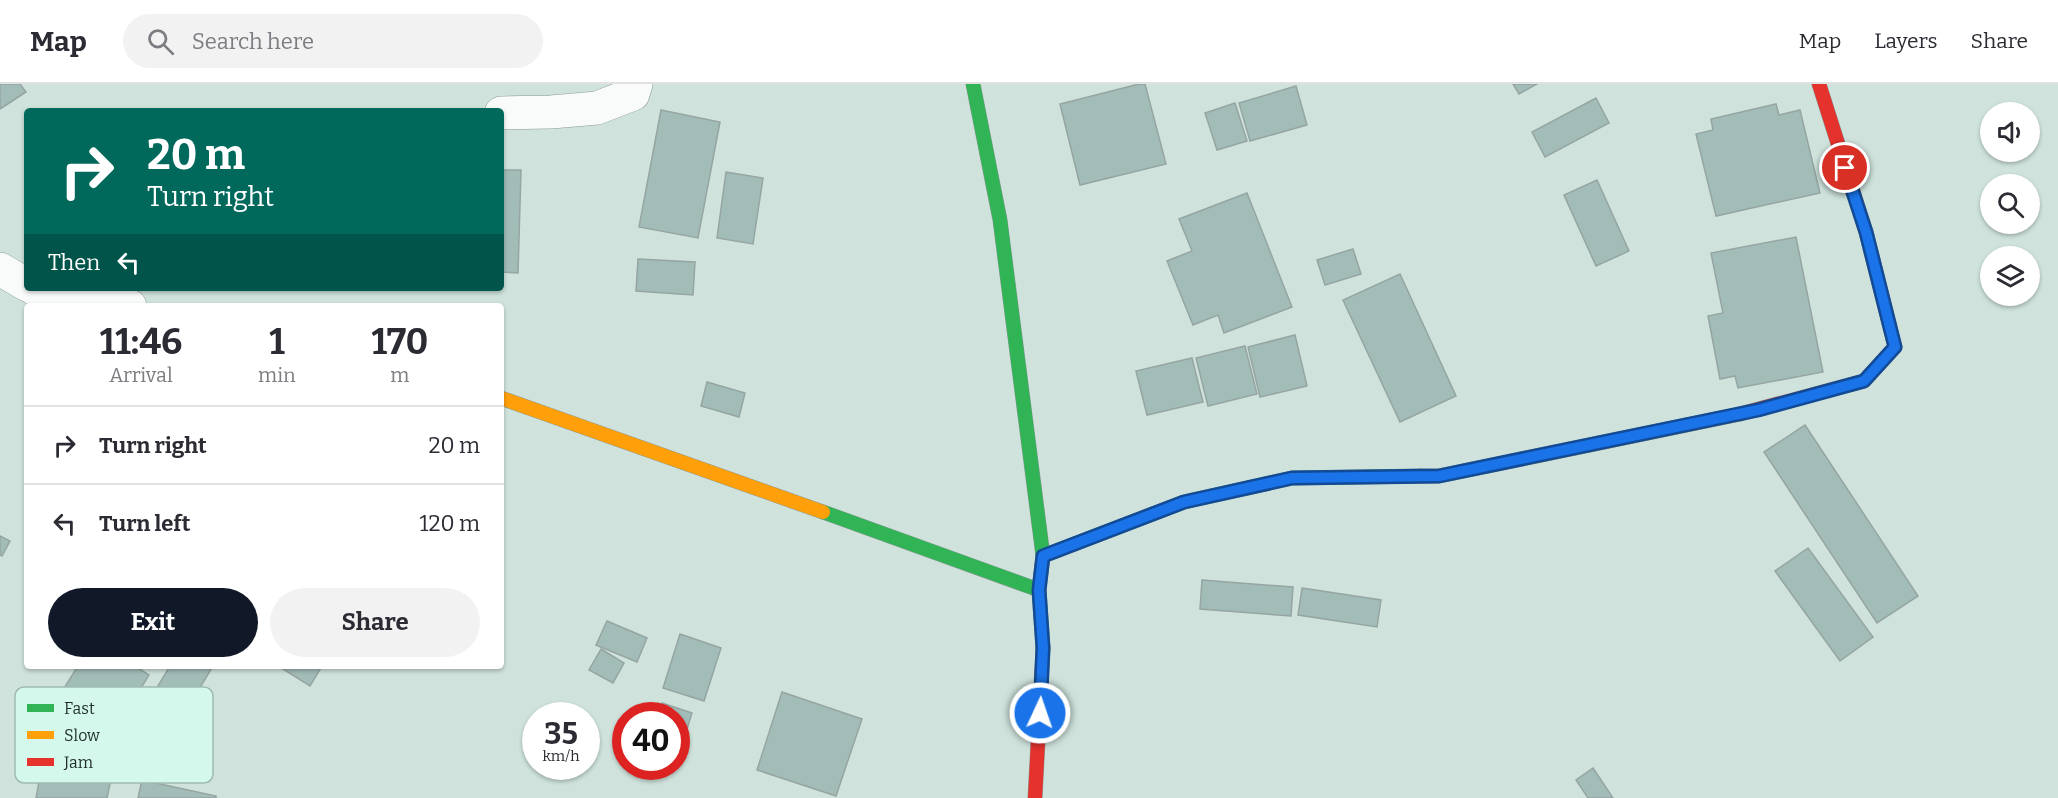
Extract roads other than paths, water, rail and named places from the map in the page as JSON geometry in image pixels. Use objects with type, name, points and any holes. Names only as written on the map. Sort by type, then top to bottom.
[{"type":"street","points":[[504,112],[550,112],[597,108],[633,94],[636,84]]},
{"type":"street","points":[[973,84],[1000,220],[1043,556],[1039,590],[1043,648],[1035,798]]},
{"type":"street","points":[[1043,556],[1184,502],[1292,478],[1439,476],[1758,410],[1864,381],[1895,347],[1866,232],[1818,84]]},
{"type":"street","points":[[0,269],[24,283]]},
{"type":"street","points":[[39,291],[56,299],[98,303]]},
{"type":"street","points":[[504,398],[1039,590]]}]
